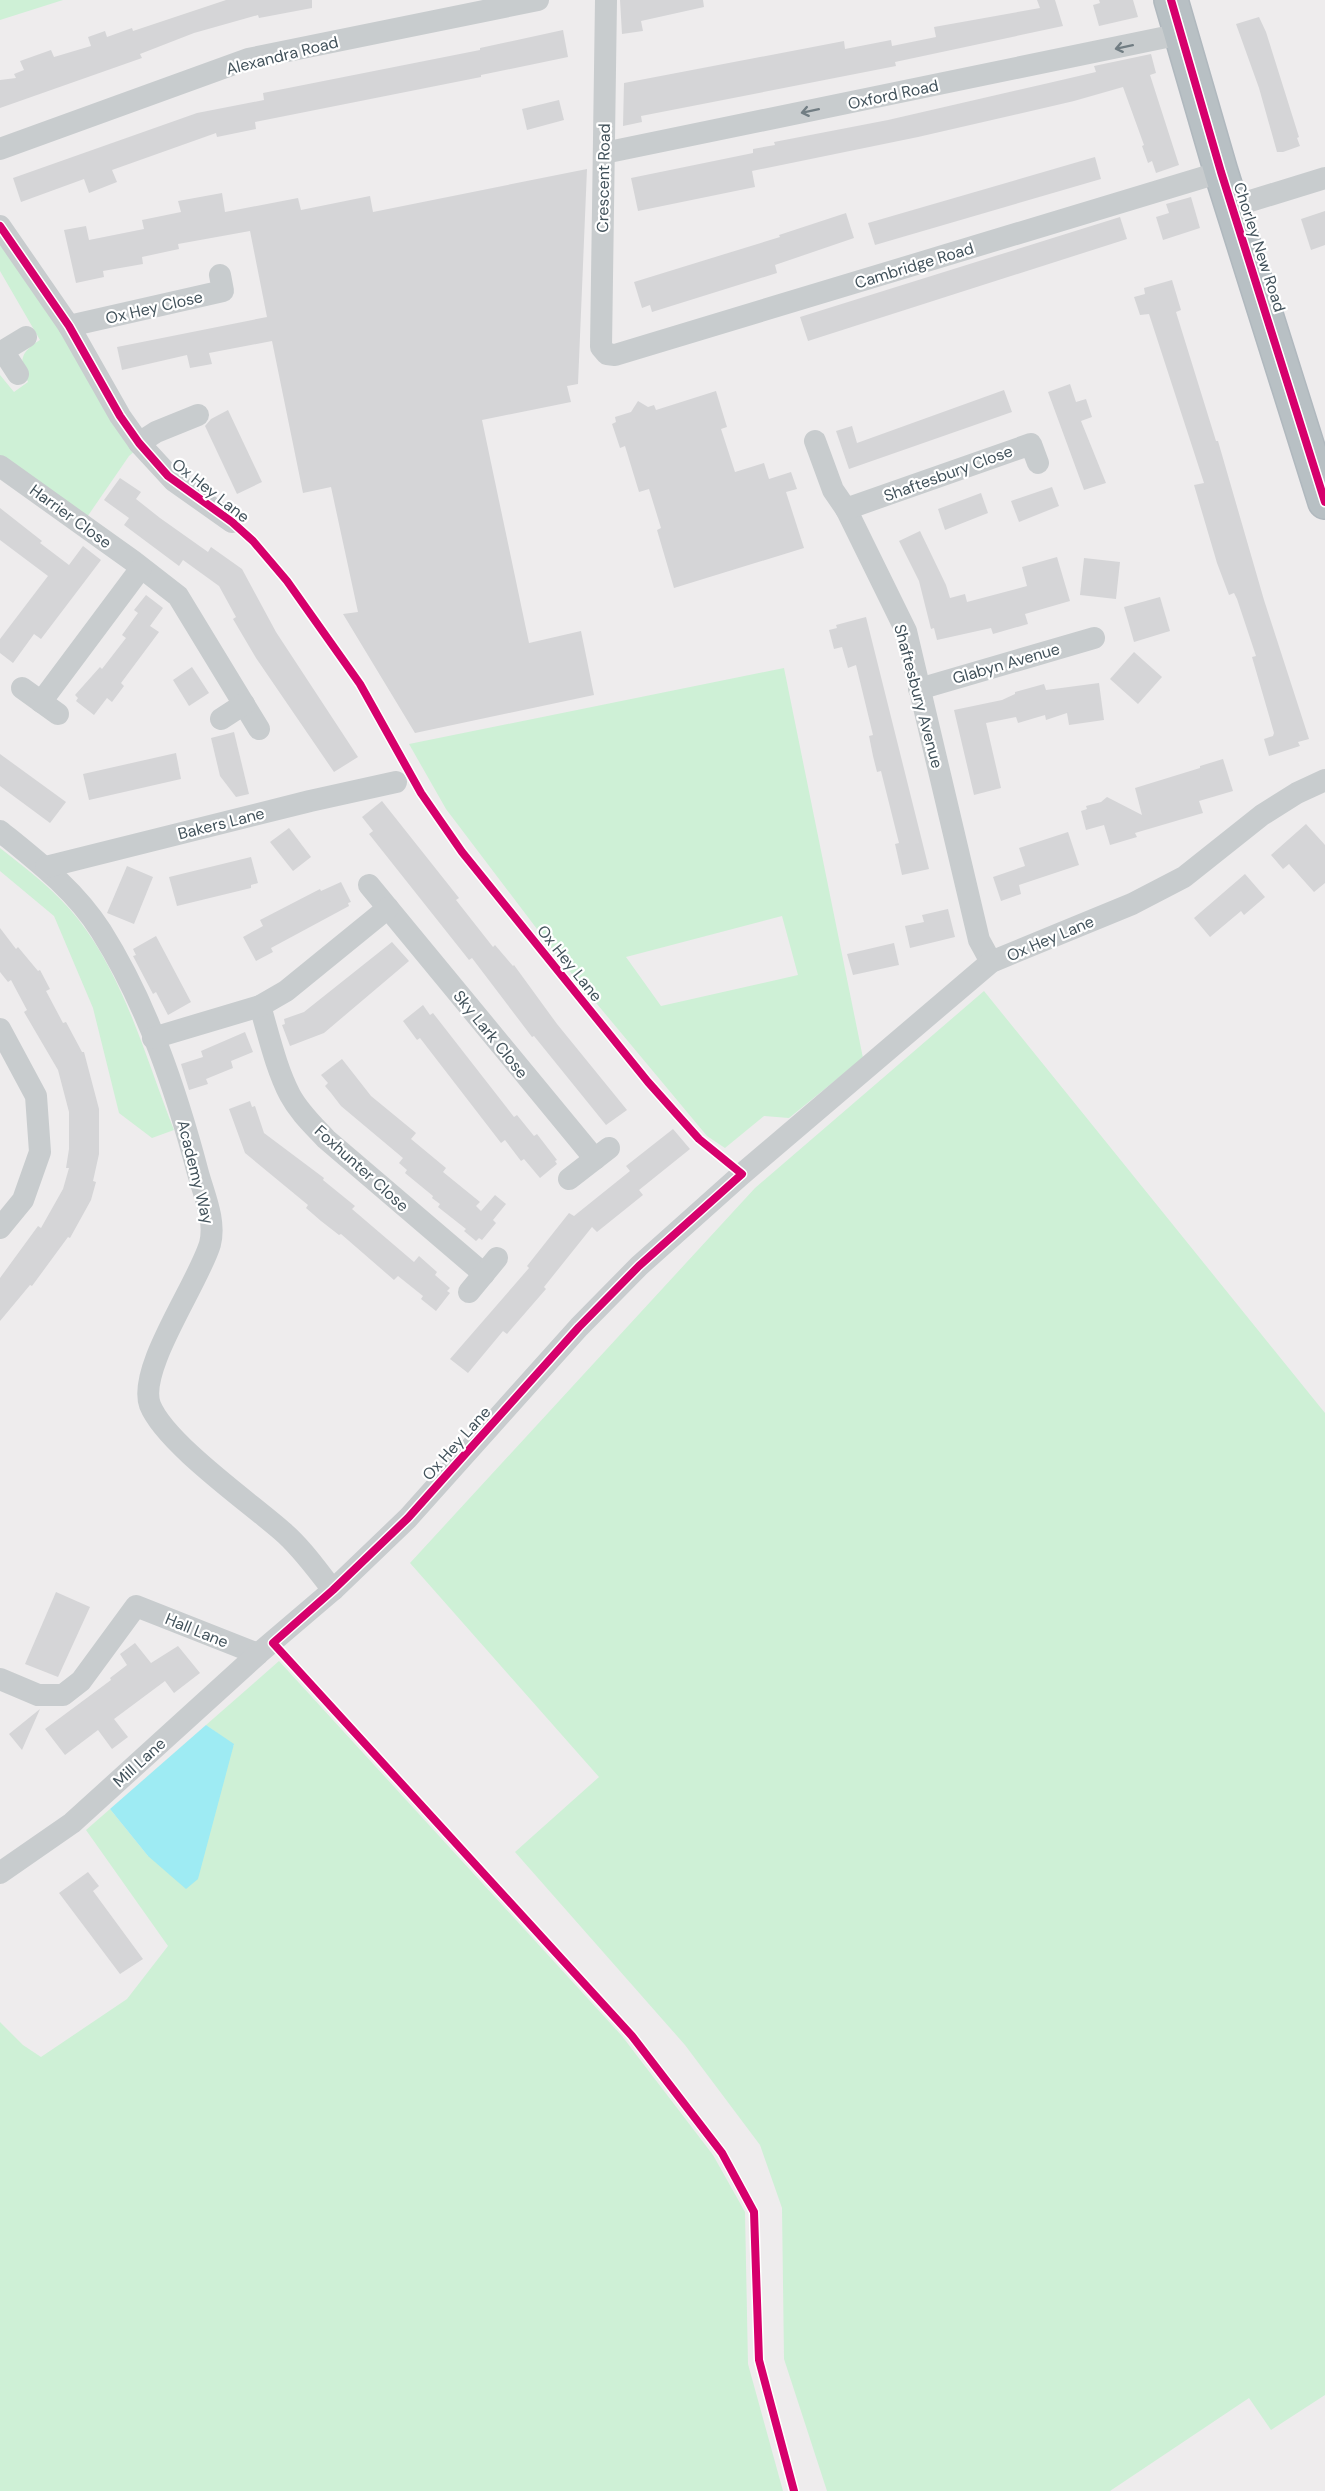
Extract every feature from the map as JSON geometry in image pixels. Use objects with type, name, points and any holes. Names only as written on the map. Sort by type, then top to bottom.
[{"type":"highway","name":"Chorley New Road","points":[[1171,0],[1221,172],[1234,206],[1325,502]]},
{"type":"street","name":"Alexandra Road","points":[[0,149],[248,59],[538,0]]},
{"type":"street","name":"Crescent Road","points":[[606,0],[601,347],[607,354]]},
{"type":"street","name":"Oxford Road","points":[[604,153],[1181,34]]},
{"type":"street","name":"Cambridge Road","points":[[607,354],[615,355],[1221,172]]},
{"type":"street","points":[[1234,206],[1325,178]]},
{"type":"street","name":"Ox Hey Lane","points":[[0,226],[69,326],[120,416],[139,442],[168,476],[232,522]]},
{"type":"street","name":"Ox Hey Close","points":[[69,326],[223,291],[220,275]]},
{"type":"street","points":[[18,374],[2,352],[26,336]]},
{"type":"street","points":[[139,442],[156,432],[198,415]]},
{"type":"street","name":"Shaftesbury Avenue","points":[[815,441],[833,490],[846,509],[906,631],[979,940],[991,962]]},
{"type":"street","name":"Shaftesbury Close","points":[[846,509],[1030,444],[1038,463]]},
{"type":"street","name":"Harrier Close","points":[[0,466],[178,596],[260,729]]},
{"type":"street","points":[[22,688],[50,708],[141,568]]},
{"type":"street","name":"Glabyn Avenue","points":[[919,689],[1094,638]]},
{"type":"street","points":[[221,719],[244,704]]},
{"type":"street","name":"Ox Hey Lane","points":[[266,1649],[333,1590],[408,1518],[579,1327],[639,1266],[742,1174],[991,962],[1132,904],[1184,877],[1262,815],[1297,793],[1325,780]]},
{"type":"street","name":"Bakers Lane","points":[[46,867],[310,801],[396,782]]},
{"type":"street","name":"Academy Way","points":[[0,831],[46,867],[77,900],[100,930],[132,989],[153,1038],[186,1128],[211,1218],[210,1241],[201,1269],[153,1365],[148,1387],[150,1404],[156,1416],[178,1443],[284,1533],[333,1590]]},
{"type":"street","name":"Sky Lark Close","points":[[369,885],[602,1154],[569,1179]]},
{"type":"street","points":[[153,1038],[260,1006],[286,991],[388,908]]},
{"type":"street","name":"Foxhunter Close","points":[[260,1006],[279,1069],[291,1096],[305,1116],[326,1139],[491,1266],[469,1292]]},
{"type":"street","points":[[0,1029],[36,1096],[40,1152],[23,1200],[0,1228]]},
{"type":"street","name":"Hall Lane","points":[[0,1679],[38,1695],[63,1695],[81,1681],[136,1606],[266,1649]]},
{"type":"street","name":"Mill Lane","points":[[0,1873],[72,1823],[266,1649]]},
{"type":"green space","points":[[0,0],[63,0],[0,20]]},
{"type":"green space","points":[[0,239],[137,449],[129,456],[85,520],[0,457],[0,375],[14,392],[28,382],[23,368],[23,358],[28,349],[40,340],[0,271]]},
{"type":"green space","points":[[784,668],[863,1058],[789,1118],[764,1116],[725,1148],[707,1136],[562,962],[446,809],[409,744]],"holes":[[[782,916],[798,975],[661,1006],[626,957]]]},
{"type":"green space","points":[[0,848],[60,899],[94,942],[122,993],[174,1130],[152,1138],[119,1113],[93,1008],[54,916],[0,871]]},
{"type":"green space","points":[[984,991],[1325,1413],[1325,2395],[1271,2430],[1249,2398],[1110,2491],[827,2491],[784,2359],[782,2208],[760,2145],[685,2045],[515,1852],[599,1777],[410,1563],[755,1188]]},
{"type":"green space","points":[[279,1661],[622,2036],[713,2155],[745,2212],[748,2364],[783,2491],[0,2491],[0,2022],[23,2045],[41,2057],[127,1999],[168,1946],[86,1830],[110,1809],[148,1856],[234,1745],[206,1725]]},
{"type":"water","points":[[206,1725],[234,1744],[198,1879],[186,1889],[148,1856],[110,1809]]},
{"type":"building","points":[[226,0],[312,0],[312,8],[259,18],[258,15],[194,33],[140,54],[142,58],[0,108],[0,80],[16,78],[14,74],[24,70],[20,61],[51,50],[54,57],[91,46],[88,37],[105,31],[107,37],[132,28],[133,31]]},
{"type":"building","points":[[620,0],[703,0],[704,7],[641,21],[643,31],[622,34]]},
{"type":"building","points":[[1037,0],[1055,0],[1063,26],[895,62],[896,66],[641,116],[642,122],[623,126],[624,83],[844,41],[845,49],[891,40],[892,46],[936,37],[934,27],[1040,8]]},
{"type":"building","points":[[1099,0],[1133,0],[1138,17],[1099,26],[1093,5],[1100,3]]},
{"type":"building","points":[[1259,17],[1266,32],[1299,137],[1297,138],[1300,146],[1283,152],[1277,152],[1259,88],[1236,24]]},
{"type":"building","points":[[563,30],[568,57],[481,75],[481,77],[255,122],[256,129],[217,137],[216,133],[112,170],[117,182],[89,193],[84,179],[21,202],[13,178],[197,113],[264,100],[263,93],[480,50],[480,48]]},
{"type":"building","points":[[1151,54],[1156,73],[1150,75],[1179,165],[1156,173],[1152,161],[1148,163],[1142,146],[1144,145],[1123,87],[1074,101],[918,137],[752,171],[755,187],[638,211],[631,178],[753,153],[753,149],[775,145],[774,142],[888,120],[1096,72],[1094,66]]},
{"type":"building","points":[[559,100],[564,120],[527,130],[522,109]]},
{"type":"building","points":[[1095,157],[1101,179],[875,245],[868,223]]},
{"type":"building","points":[[587,169],[578,384],[567,386],[571,402],[482,420],[529,643],[581,631],[594,695],[415,733],[343,614],[358,612],[331,487],[303,493],[272,341],[209,353],[212,364],[190,368],[187,355],[122,370],[117,347],[267,317],[250,231],[178,244],[179,249],[142,257],[143,264],[103,271],[104,277],[76,283],[64,230],[86,226],[89,240],[144,229],[142,220],[181,212],[178,201],[222,193],[225,212],[298,198],[301,210],[370,196],[373,212]]},
{"type":"building","points":[[1191,197],[1200,228],[1163,240],[1156,217],[1169,213],[1166,204]]},
{"type":"building","points":[[1325,211],[1325,245],[1311,250],[1301,219]]},
{"type":"building","points":[[846,213],[854,238],[775,265],[777,273],[652,312],[650,305],[642,308],[634,282],[780,237],[779,235]]},
{"type":"building","points":[[1120,217],[1127,239],[808,341],[800,317]]},
{"type":"building","points":[[1172,280],[1181,310],[1176,312],[1309,739],[1298,742],[1300,746],[1269,756],[1264,739],[1273,736],[1274,733],[1252,657],[1256,656],[1237,599],[1234,593],[1229,595],[1217,563],[1194,485],[1204,483],[1149,314],[1140,315],[1134,297],[1145,294],[1144,288]]},
{"type":"building","points":[[1070,384],[1076,402],[1086,399],[1092,417],[1081,421],[1106,483],[1084,490],[1048,392]]},
{"type":"building","points":[[1004,390],[1012,412],[849,469],[836,431],[852,426],[857,443]]},
{"type":"building","points":[[716,391],[727,427],[721,429],[735,472],[764,463],[769,479],[791,472],[797,489],[786,492],[804,548],[674,588],[657,530],[661,528],[649,489],[639,492],[625,446],[620,448],[612,424],[616,422],[615,417],[631,412],[638,401],[648,407],[654,405],[656,410]]},
{"type":"building","points":[[228,410],[262,482],[237,494],[205,426],[211,419]]},
{"type":"building","points":[[120,478],[141,492],[136,499],[160,518],[208,552],[211,547],[242,569],[276,632],[358,757],[334,772],[256,658],[233,619],[236,617],[219,586],[183,560],[179,566],[124,525],[129,518],[104,500]]},
{"type":"building","points":[[1052,487],[1059,506],[1019,522],[1011,501]]},
{"type":"building","points":[[981,493],[988,513],[945,530],[938,509]]},
{"type":"building","points":[[0,508],[69,565],[83,546],[101,560],[41,639],[34,634],[13,663],[0,653],[0,639],[48,576],[0,540]]},
{"type":"building","points":[[920,531],[950,598],[965,594],[967,602],[1027,586],[1022,567],[1057,557],[1070,601],[1025,614],[1028,624],[993,634],[991,628],[937,640],[934,628],[931,629],[919,581],[899,541]]},
{"type":"building","points":[[1084,558],[1120,562],[1116,599],[1080,595]]},
{"type":"building","points":[[146,595],[163,608],[150,626],[159,632],[121,683],[124,686],[112,702],[107,698],[94,715],[76,701],[78,698],[75,695],[100,667],[102,669],[126,638],[122,635],[138,613],[134,610]]},
{"type":"building","points":[[1160,597],[1170,631],[1134,642],[1124,607]]},
{"type":"building","points":[[866,617],[929,869],[902,875],[895,844],[899,843],[881,771],[877,772],[873,756],[869,736],[873,735],[856,665],[848,668],[842,647],[834,649],[829,630],[837,628],[836,625]]},
{"type":"building","points":[[1134,652],[1162,677],[1138,704],[1110,679]]},
{"type":"building","points":[[192,667],[209,693],[189,706],[173,680]]},
{"type":"building","points":[[1099,683],[1104,720],[1069,725],[1067,713],[1046,720],[1045,715],[1018,723],[1016,717],[986,723],[1001,788],[974,795],[954,710],[1002,700],[1015,692],[1044,684],[1046,690]]},
{"type":"building","points":[[234,732],[249,794],[236,797],[220,776],[211,738]]},
{"type":"building","points":[[176,753],[181,779],[89,800],[83,774]]},
{"type":"building","points":[[0,754],[66,802],[50,823],[0,786]]},
{"type":"building","points":[[1223,759],[1233,791],[1199,801],[1203,813],[1135,833],[1137,837],[1110,845],[1104,825],[1086,830],[1081,811],[1087,809],[1086,806],[1101,802],[1107,797],[1142,815],[1135,788]]},
{"type":"building","points":[[382,801],[459,898],[456,900],[493,947],[495,945],[514,965],[557,1024],[627,1110],[606,1125],[534,1036],[532,1037],[472,958],[469,960],[369,834],[373,831],[362,817]]},
{"type":"building","points":[[1306,824],[1325,845],[1325,883],[1314,892],[1289,864],[1283,869],[1271,855]]},
{"type":"building","points":[[289,828],[311,857],[293,871],[270,842]]},
{"type":"building","points":[[1068,832],[1079,865],[1019,885],[1021,894],[1001,901],[993,877],[1025,866],[1019,848]]},
{"type":"building","points":[[251,857],[258,883],[251,885],[251,888],[177,906],[169,877]]},
{"type":"building","points":[[127,866],[153,877],[134,924],[107,913]]},
{"type":"building","points":[[1245,874],[1265,897],[1244,915],[1241,911],[1210,937],[1194,918]]},
{"type":"building","points":[[341,882],[351,902],[348,903],[349,906],[271,948],[273,952],[256,961],[243,937],[263,926],[260,920],[320,889],[321,891]]},
{"type":"building","points":[[948,909],[955,937],[910,948],[905,926],[924,922],[922,915]]},
{"type":"building","points":[[0,928],[16,949],[18,947],[38,971],[40,970],[50,989],[46,991],[63,1023],[66,1022],[84,1052],[99,1109],[99,1154],[93,1181],[96,1182],[91,1200],[70,1238],[68,1237],[32,1286],[30,1285],[0,1321],[0,1278],[38,1226],[41,1228],[63,1189],[69,1168],[66,1168],[69,1149],[69,1112],[58,1070],[24,1012],[27,1010],[11,980],[8,982],[0,972]]},
{"type":"building","points":[[156,936],[191,1002],[168,1015],[156,992],[153,994],[133,956],[136,955],[133,949]]},
{"type":"building","points":[[392,942],[409,961],[324,1033],[290,1046],[282,1025],[285,1024],[284,1019],[304,1012]]},
{"type":"building","points":[[894,943],[899,965],[853,975],[847,954]]},
{"type":"building","points":[[423,1005],[430,1015],[433,1013],[514,1117],[517,1115],[534,1136],[537,1134],[557,1160],[555,1161],[557,1164],[540,1178],[524,1159],[521,1161],[505,1140],[501,1143],[420,1038],[417,1040],[403,1021]]},
{"type":"building","points":[[245,1032],[253,1052],[231,1061],[233,1068],[206,1079],[208,1084],[189,1090],[181,1064],[203,1057],[201,1051]]},
{"type":"building","points":[[342,1059],[371,1096],[416,1133],[411,1139],[446,1168],[443,1172],[480,1202],[476,1206],[481,1211],[495,1195],[506,1204],[493,1220],[496,1223],[482,1240],[479,1238],[476,1241],[464,1231],[466,1229],[438,1207],[440,1204],[432,1198],[433,1196],[405,1173],[407,1170],[399,1163],[403,1158],[341,1106],[325,1086],[328,1083],[321,1075]]},
{"type":"building","points":[[250,1101],[252,1107],[255,1106],[264,1133],[324,1178],[323,1180],[355,1206],[352,1209],[414,1262],[419,1256],[437,1272],[435,1275],[450,1288],[447,1291],[450,1293],[436,1311],[421,1299],[423,1296],[398,1276],[394,1280],[341,1234],[339,1235],[321,1221],[306,1208],[308,1205],[245,1153],[229,1109]]},
{"type":"building","points":[[673,1129],[690,1149],[639,1190],[643,1195],[597,1232],[592,1227],[544,1287],[546,1289],[507,1334],[503,1331],[468,1373],[450,1359],[529,1268],[527,1266],[569,1213],[574,1216],[630,1171],[626,1166]]},
{"type":"building","points":[[56,1592],[90,1607],[58,1677],[25,1664]]},
{"type":"building","points":[[135,1643],[151,1663],[178,1646],[200,1673],[174,1693],[165,1681],[114,1719],[128,1737],[112,1749],[98,1730],[65,1755],[45,1729],[111,1680],[110,1678],[127,1665],[120,1654]]},
{"type":"building","points":[[40,1709],[22,1750],[9,1734]]},
{"type":"building","points":[[88,1872],[99,1886],[93,1891],[143,1959],[120,1974],[59,1893]]},
{"type":"cycle path","points":[[1171,0],[1221,172],[1325,502]]},
{"type":"cycle path","points":[[0,226],[69,326],[120,416],[139,443],[168,476],[232,522],[253,541],[287,581],[360,684],[421,793],[462,852],[648,1082],[699,1139],[742,1174],[639,1266],[579,1327],[408,1518],[333,1590],[273,1643],[632,2036],[722,2153],[754,2212],[759,2360],[794,2491]]}]
